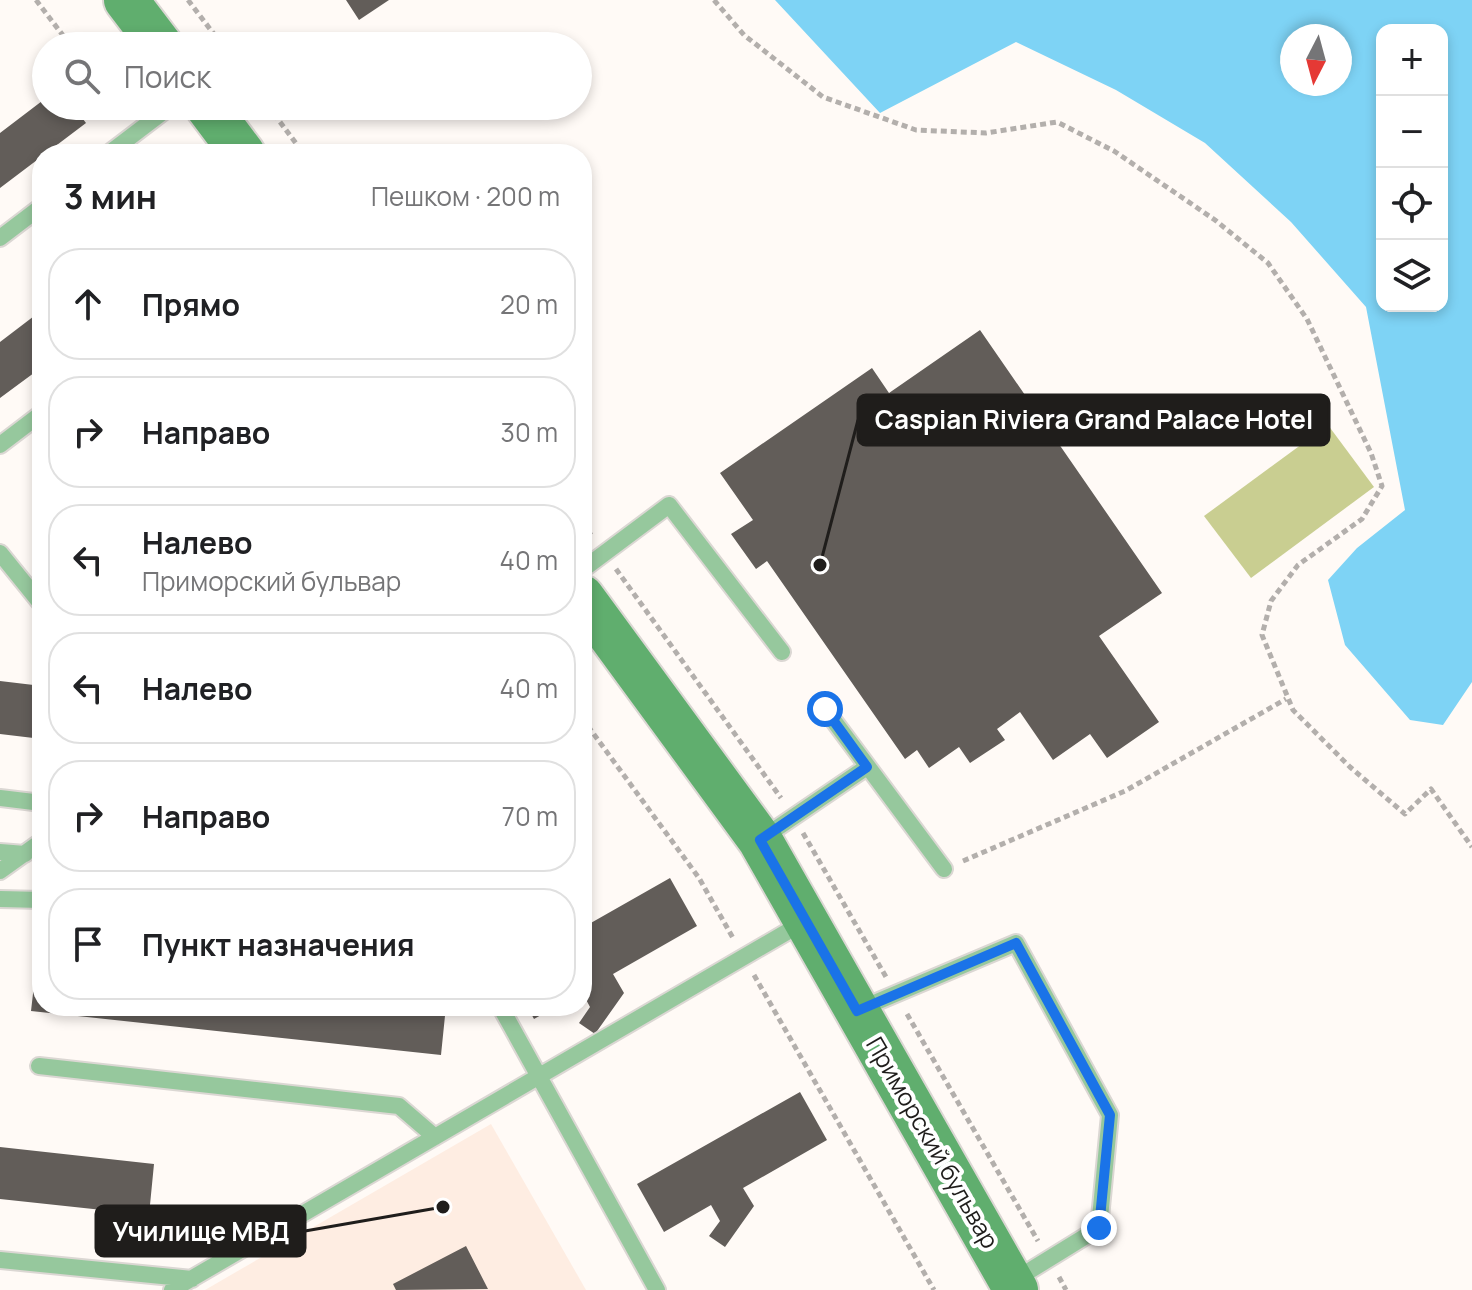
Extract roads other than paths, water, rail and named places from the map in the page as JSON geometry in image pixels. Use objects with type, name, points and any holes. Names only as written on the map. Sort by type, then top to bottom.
[{"type":"street","points":[[126,0],[150,32]]},
{"type":"street","points":[[218,120],[236,144]]},
{"type":"street","name":"Приморский бульвар","points":[[592,611],[760,840],[1014,1286]]},
{"type":"lane","points":[[121,144],[153,120]]},
{"type":"lane","points":[[0,238],[32,214]]},
{"type":"lane","points":[[0,445],[32,421]]},
{"type":"lane","points":[[592,563],[669,505],[782,652]]},
{"type":"lane","points":[[1,556],[32,593]]},
{"type":"lane","points":[[825,709],[944,869]]},
{"type":"lane","points":[[760,840],[867,767]]},
{"type":"lane","points":[[0,798],[32,802]]},
{"type":"lane","points":[[0,871],[32,849]]},
{"type":"lane","points":[[0,852],[25,854]]},
{"type":"lane","points":[[0,899],[32,900]]},
{"type":"lane","points":[[172,1290],[805,921]]},
{"type":"lane","points":[[857,1011],[1016,943],[1110,1115],[1099,1228],[1014,1286]]},
{"type":"lane","points":[[505,1016],[657,1290]]},
{"type":"lane","points":[[39,1066],[399,1106],[435,1137]]},
{"type":"lane","points":[[0,1260],[192,1279]]},
{"type":"water","points":[[775,0],[1472,0],[1472,682],[1443,725],[1410,720],[1345,645],[1328,580],[1357,548],[1405,510],[1366,307],[1291,222],[1205,143],[1116,90],[1016,42],[880,113]]},
{"type":"place","name":"Caspian Riviera Grand Palace Hotel","points":[[820,565]]},
{"type":"place","name":"Училище МВД","points":[[443,1207]]}]
